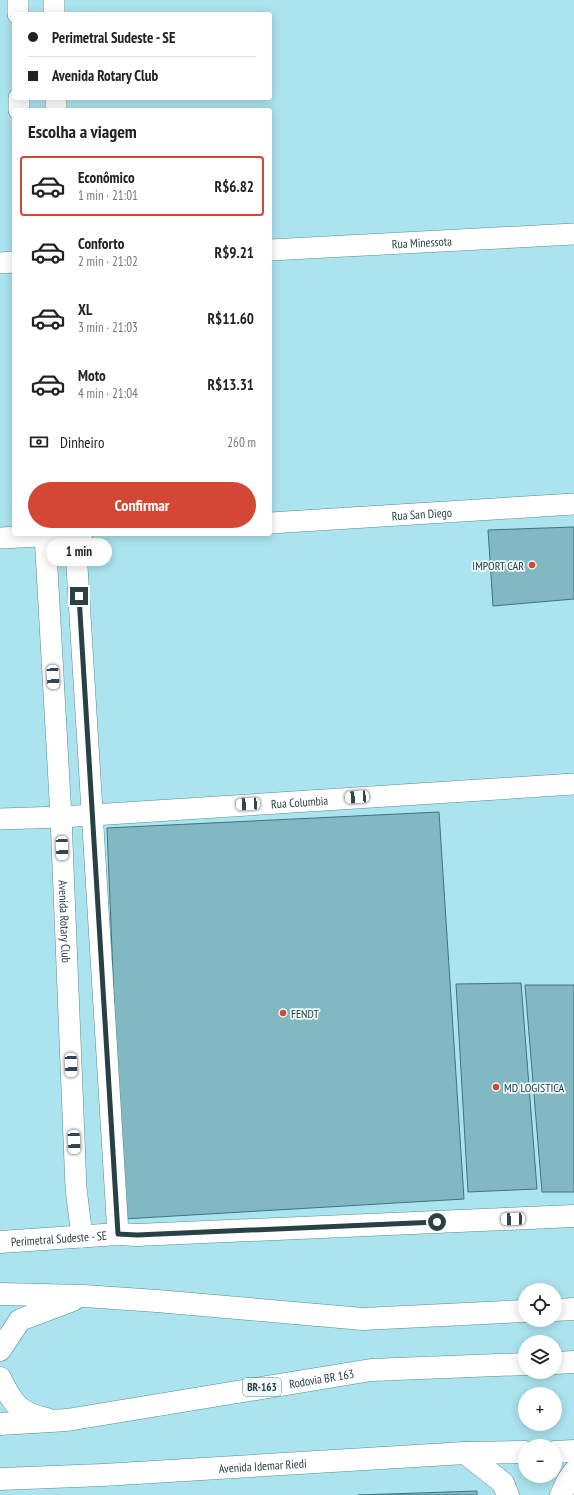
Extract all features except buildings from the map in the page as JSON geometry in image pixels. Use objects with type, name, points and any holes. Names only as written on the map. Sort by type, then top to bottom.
[{"type":"main road","name":"Perimetral Sudeste - SE","points":[[0,1242],[118,1234],[144,1235],[574,1216]]},
{"type":"main road","points":[[0,1294],[84,1296],[363,1319],[518,1311]]},
{"type":"main road","points":[[0,1350],[20,1320],[84,1296]]},
{"type":"main road","points":[[562,1310],[574,1309]]},
{"type":"main road","points":[[562,1363],[574,1362]]},
{"type":"main road","name":"Rodovia BR 163","points":[[0,1424],[54,1421],[371,1370],[518,1364]]},
{"type":"main road","points":[[0,1378],[10,1398],[30,1416],[54,1421]]},
{"type":"main road","name":"Avenida Idemar Riedi","points":[[0,1479],[103,1475],[465,1453],[518,1452]]},
{"type":"main road","points":[[562,1452],[574,1452]]},
{"type":"main road","points":[[465,1453],[502,1483],[508,1495]]},
{"type":"main road","points":[[561,1495],[568,1480],[574,1472]]},
{"type":"street","points":[[18,0],[18,12]]},
{"type":"street","points":[[54,0],[54,12]]},
{"type":"street","name":"Rua Minessota","points":[[272,250],[574,234]]},
{"type":"street","points":[[0,263],[12,262]]},
{"type":"street","name":"Rua San Diego","points":[[272,523],[574,504]]},
{"type":"street","points":[[0,538],[45,536]]},
{"type":"street","name":"Avenida Rotary Club","points":[[45,536],[61,817],[76,1188],[82,1237]]},
{"type":"street","points":[[75,536],[118,1234]]},
{"type":"street","name":"Rua Columbia","points":[[0,819],[61,817],[574,784]]},
{"type":"place","name":"IMPORT CAR","points":[[532,565]]},
{"type":"place","name":"FENDT","points":[[283,1013]]},
{"type":"place","name":"MD LOGISTICA","points":[[496,1087]]},
{"type":"route","points":[[79,596],[118,1234],[137,1235],[437,1222]]}]
